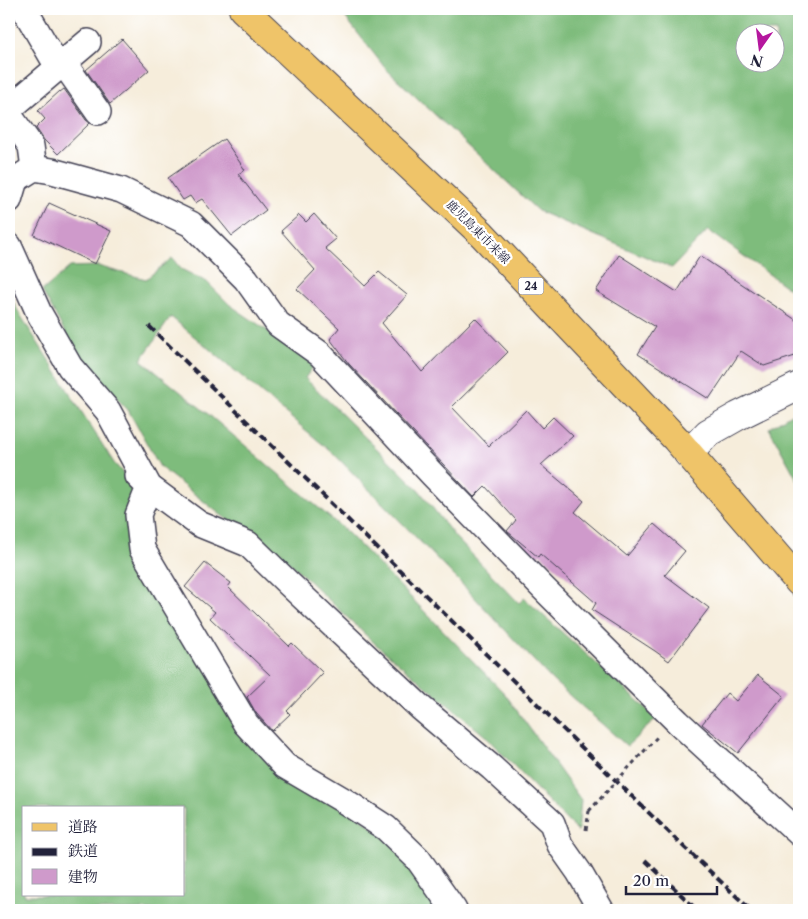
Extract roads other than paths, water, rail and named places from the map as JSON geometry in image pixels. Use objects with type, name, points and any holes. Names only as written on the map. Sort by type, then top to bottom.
[{"type":"main road","name":"鹿児島東市来線","points":[[243,9],[482,234],[676,439],[799,582]]},
{"type":"street","points":[[26,12],[60,65],[98,112]]},
{"type":"street","points":[[9,109],[88,42]]},
{"type":"street","points":[[9,115],[31,146],[34,168]]},
{"type":"street","points":[[9,200],[14,180],[34,168],[52,171],[121,190],[191,224],[246,279],[278,324],[320,354],[433,475],[550,594],[678,722],[799,833]]},
{"type":"street","points":[[9,246],[39,314],[70,368],[108,411],[149,487],[138,515],[142,549],[246,724],[285,766],[386,828],[418,859],[454,910]]},
{"type":"street","points":[[9,270],[31,319],[80,393],[111,447],[149,487],[200,524],[248,544],[421,708],[492,768],[552,823],[560,844],[601,910]]},
{"type":"street","points":[[688,454],[708,433],[799,386]]},
{"type":"railway","points":[[149,326],[751,910]]},
{"type":"railway","points":[[645,860],[697,910]]}]
